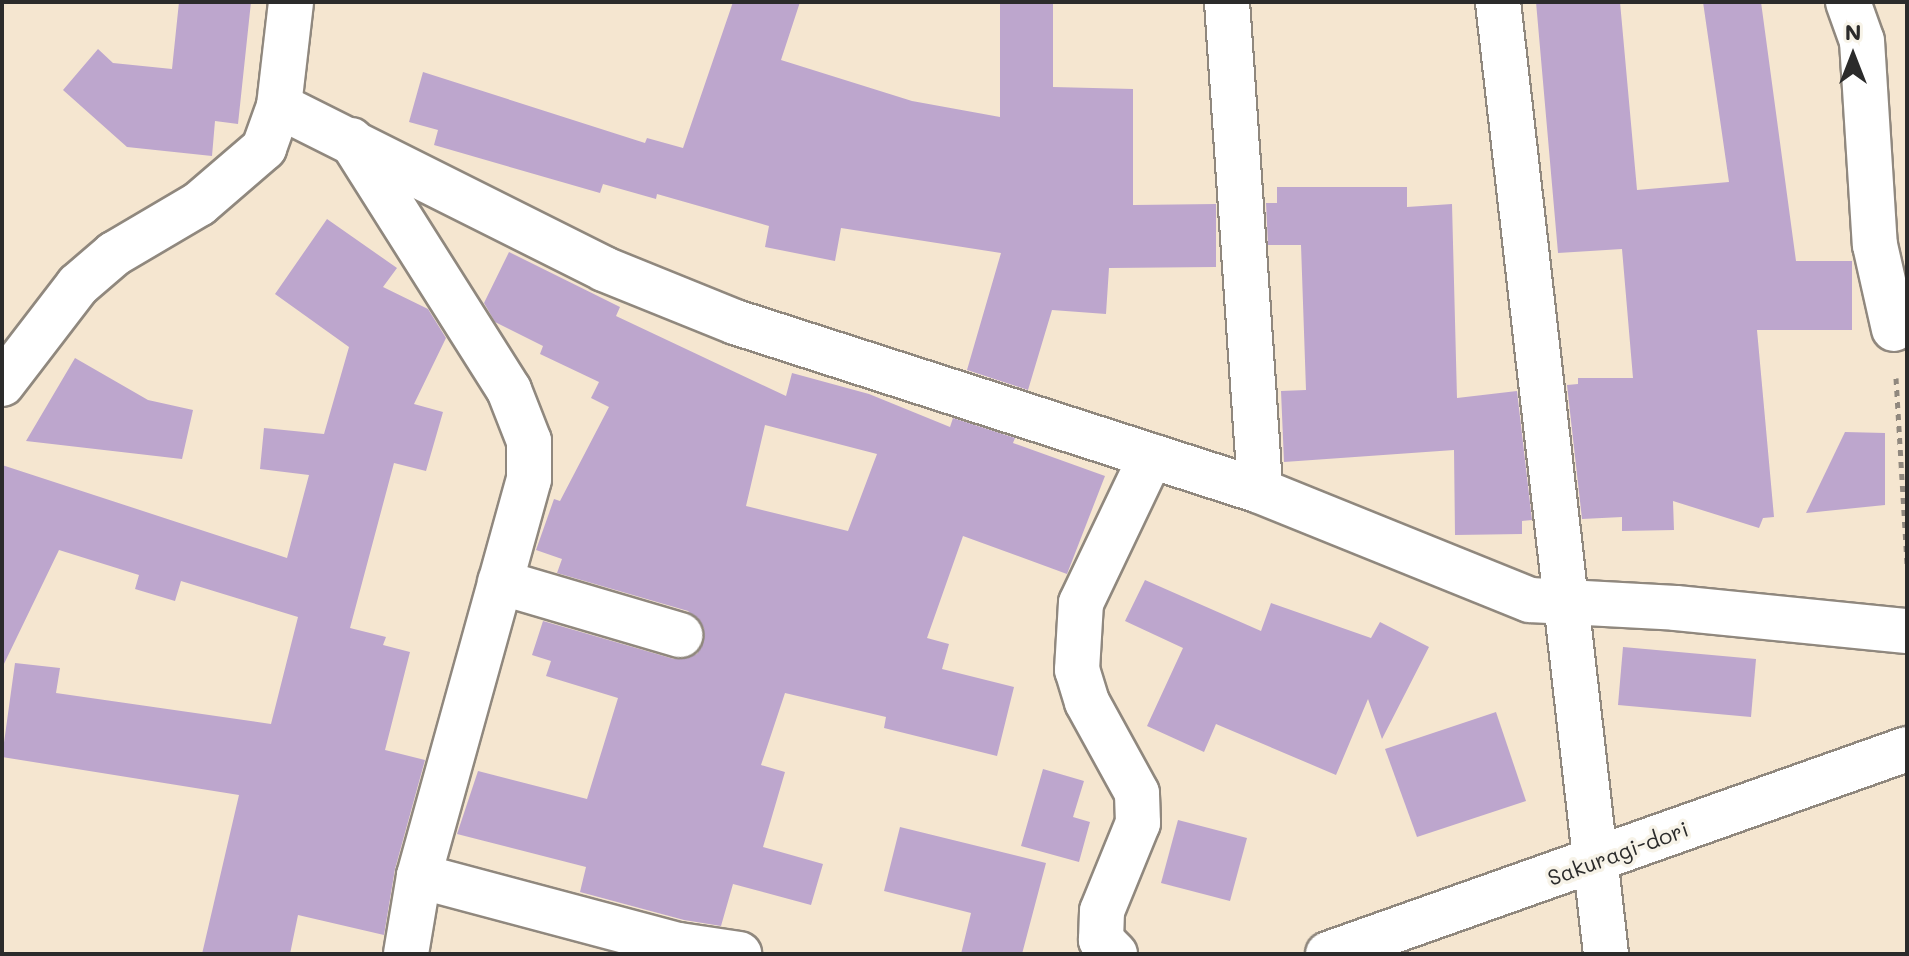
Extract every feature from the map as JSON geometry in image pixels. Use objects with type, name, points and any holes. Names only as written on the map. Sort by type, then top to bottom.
[{"type":"street","points":[[2,384],[78,285],[114,254],[199,204],[264,148],[279,106],[291,2]]},
{"type":"street","points":[[1227,2],[1260,491]]},
{"type":"street","points":[[1498,2],[1570,604],[1599,860],[1606,954]]},
{"type":"street","points":[[1848,2],[1862,41],[1875,245],[1894,329]]},
{"type":"street","points":[[279,106],[604,269],[735,322],[1260,491],[1530,600],[1676,608],[1907,631]]},
{"type":"street","points":[[351,140],[509,390],[529,441],[529,479],[419,876],[406,954]]},
{"type":"street","points":[[1115,954],[1101,940],[1102,911],[1138,823],[1137,793],[1087,702],[1077,670],[1081,603],[1151,456]]},
{"type":"street","points":[[500,582],[680,635]]},
{"type":"street","name":"Sakuragi-dori","points":[[1328,954],[1907,749]]},
{"type":"street","points":[[419,876],[679,945],[739,954]]},
{"type":"path","points":[[1894,329],[1907,564]]},
{"type":"building","points":[[179,2],[251,2],[238,124],[215,121],[212,156],[127,147],[63,90],[98,49],[113,63],[172,69]]},
{"type":"building","points":[[733,2],[800,2],[781,60],[912,101],[1000,117],[1000,2],[1053,2],[1053,87],[1133,89],[1133,205],[1216,204],[1216,267],[1109,268],[1106,314],[1052,310],[1028,390],[967,370],[1001,253],[841,228],[835,261],[765,247],[769,226],[657,194],[656,199],[603,184],[600,193],[434,145],[438,130],[409,122],[423,72],[645,143],[647,138],[683,148]]},
{"type":"building","points":[[1536,2],[1620,2],[1637,190],[1729,182],[1703,2],[1761,2],[1796,261],[1852,261],[1852,330],[1757,330],[1774,517],[1763,518],[1759,528],[1673,501],[1674,530],[1622,531],[1622,517],[1582,519],[1567,385],[1578,384],[1578,378],[1633,378],[1622,249],[1558,253]]},
{"type":"building","points":[[1277,187],[1407,187],[1407,207],[1452,204],[1457,398],[1517,391],[1532,520],[1522,521],[1522,534],[1455,535],[1454,450],[1284,462],[1281,391],[1306,390],[1301,245],[1268,245],[1266,203],[1277,203]]},
{"type":"building","points":[[327,219],[397,268],[383,287],[428,309],[446,338],[414,404],[443,412],[426,471],[394,463],[350,628],[386,637],[383,645],[410,652],[385,750],[425,760],[395,869],[384,935],[298,915],[290,954],[202,954],[239,795],[2,757],[15,663],[60,668],[56,693],[271,724],[298,617],[181,581],[175,601],[135,589],[139,575],[59,550],[2,668],[2,465],[287,558],[309,475],[260,469],[264,428],[324,434],[349,347],[275,294]]},
{"type":"building","points":[[509,252],[620,307],[616,316],[786,396],[792,373],[869,394],[950,427],[953,418],[1015,438],[1013,443],[1105,476],[1067,574],[963,536],[927,638],[949,644],[942,669],[1014,687],[997,756],[884,728],[886,717],[785,693],[761,765],[785,772],[763,847],[823,864],[811,905],[733,884],[721,926],[684,920],[580,892],[586,867],[457,834],[478,771],[587,799],[618,698],[546,676],[551,661],[532,655],[543,621],[674,659],[697,654],[704,641],[704,628],[688,611],[557,573],[562,559],[536,550],[554,499],[560,501],[609,407],[591,398],[599,382],[540,354],[543,346],[495,322],[484,303]],"holes":[[[765,425],[877,454],[848,531],[746,506]]]},
{"type":"building","points":[[75,358],[148,400],[193,410],[182,459],[26,441]]},
{"type":"building","points":[[1845,432],[1885,433],[1885,505],[1806,513]]},
{"type":"building","points":[[1145,580],[1261,631],[1271,603],[1371,638],[1380,622],[1429,647],[1382,739],[1368,699],[1336,775],[1216,724],[1204,752],[1147,726],[1183,648],[1125,621]]},
{"type":"building","points":[[1623,647],[1756,659],[1751,717],[1618,705]]},
{"type":"building","points":[[1496,712],[1526,801],[1417,837],[1385,749]]},
{"type":"building","points":[[1043,769],[1084,781],[1073,817],[1090,822],[1079,862],[1021,846]]},
{"type":"building","points":[[1178,820],[1247,838],[1230,901],[1161,883]]},
{"type":"building","points":[[900,827],[1046,863],[1022,954],[961,954],[971,913],[884,891]]}]
